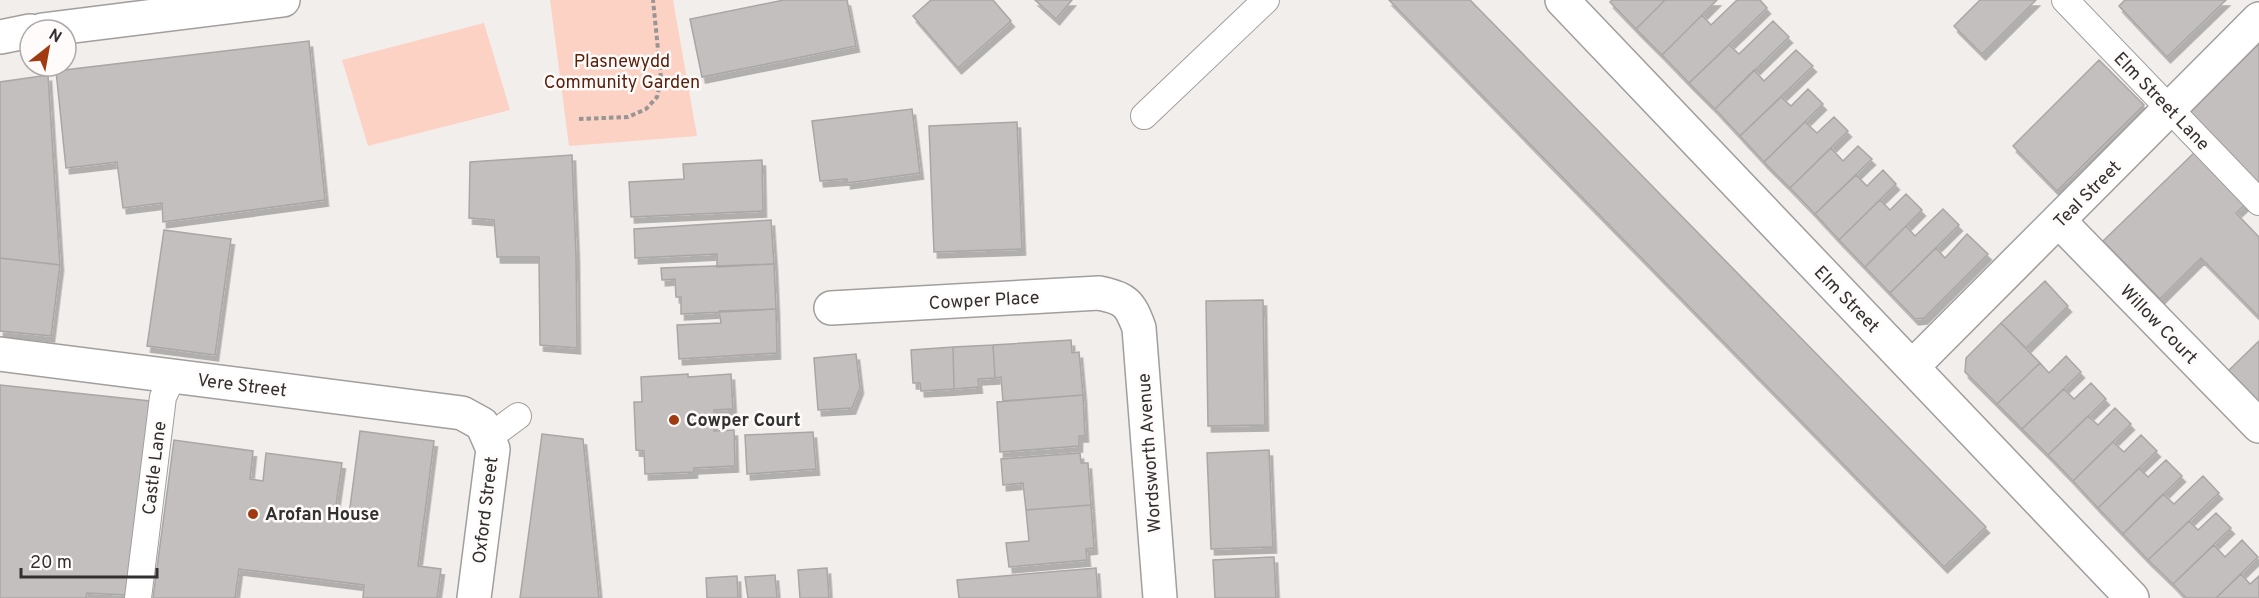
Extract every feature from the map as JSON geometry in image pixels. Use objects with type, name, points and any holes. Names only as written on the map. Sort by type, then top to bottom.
[{"type":"street","points":[[78,26],[283,0]]},
{"type":"street","name":"Elm Street","points":[[1562,0],[2132,598]]},
{"type":"street","name":"Teal Street","points":[[1912,367],[2259,19]]},
{"type":"street","points":[[0,38],[18,34]]},
{"type":"street","name":"Willow Court","points":[[2059,222],[2259,426]]},
{"type":"street","name":"Cowper Place","points":[[831,308],[1098,293],[1118,297],[1132,309]]},
{"type":"street","name":"Wordsworth Avenue","points":[[1132,309],[1139,328],[1160,598]]},
{"type":"street","name":"Vere Street","points":[[0,354],[462,413],[485,431]]},
{"type":"street","name":"Oxford Street","points":[[474,598],[493,449],[485,431]]},
{"type":"lane","points":[[1144,116],[1266,0]]},
{"type":"lane","name":"Elm Street Lane","points":[[2065,0],[2259,202]]},
{"type":"lane","name":"Castle Lane","points":[[138,598],[163,397],[173,376]]},
{"type":"lane","points":[[485,431],[518,416]]},
{"type":"path","points":[[579,119],[628,117],[646,109],[657,97],[661,79],[653,0]]},
{"type":"green space","name":"Plasnewydd Community Garden","points":[[550,0],[673,0],[697,136],[569,146]]},
{"type":"green space","points":[[484,23],[510,110],[368,146],[342,60]]},
{"type":"building","points":[[784,0],[847,0],[856,46],[702,77],[690,19]]},
{"type":"building","points":[[931,0],[993,0],[1011,21],[958,68],[913,16]]},
{"type":"building","points":[[1035,0],[1072,0],[1056,19]]},
{"type":"building","points":[[1389,0],[1470,0],[1986,527],[1944,567]]},
{"type":"building","points":[[1612,0],[1665,0],[1636,29],[1610,2]]},
{"type":"building","points":[[1665,0],[1717,0],[1662,55],[1636,29]]},
{"type":"building","points":[[1737,0],[1760,0],[1767,8],[1689,83],[1662,55],[1702,15],[1711,25]]},
{"type":"building","points":[[1980,0],[2036,0],[1982,54],[1954,26]]},
{"type":"building","points":[[2125,0],[2226,0],[2167,57],[2119,6]]},
{"type":"building","points":[[1773,21],[1789,37],[1715,109],[1689,83],[1729,45],[1739,54]]},
{"type":"building","points":[[309,41],[325,200],[163,222],[162,203],[123,208],[117,162],[66,168],[57,78],[78,78],[78,68]]},
{"type":"building","points":[[2259,43],[2259,189],[2186,113]]},
{"type":"building","points":[[1796,50],[1813,66],[1740,136],[1715,109],[1754,70],[1764,81]]},
{"type":"building","points":[[2099,60],[2144,105],[2057,191],[2013,146]]},
{"type":"building","points":[[48,78],[60,265],[0,258],[0,82]]},
{"type":"building","points":[[1808,89],[1823,104],[1764,162],[1740,136],[1781,97],[1791,106]]},
{"type":"building","points":[[912,109],[920,173],[847,183],[847,179],[820,181],[812,121]]},
{"type":"building","points":[[1834,117],[1848,131],[1790,188],[1764,162],[1805,122],[1817,133]]},
{"type":"building","points":[[1017,122],[1022,249],[934,252],[929,126]]},
{"type":"building","points":[[1858,146],[1872,159],[1815,214],[1790,188],[1831,148],[1843,161]]},
{"type":"building","points":[[2197,150],[2248,202],[2236,213],[2259,237],[2259,317],[2201,258],[2160,299],[2103,241]]},
{"type":"building","points":[[572,155],[577,348],[540,345],[539,257],[497,257],[494,220],[469,218],[470,162]]},
{"type":"building","points":[[762,160],[763,211],[631,217],[629,182],[684,179],[683,164]]},
{"type":"building","points":[[1883,170],[1896,184],[1839,240],[1815,214],[1856,175],[1867,186]]},
{"type":"building","points":[[1906,194],[1922,210],[1865,267],[1839,240],[1880,200],[1890,210]]},
{"type":"building","points":[[1943,209],[1959,225],[1890,293],[1865,267],[1906,226],[1915,236]]},
{"type":"building","points":[[771,220],[774,264],[717,267],[717,254],[635,258],[634,229]]},
{"type":"building","points":[[164,230],[231,239],[215,355],[147,346]]},
{"type":"building","points":[[1967,234],[1988,254],[1924,318],[1915,319],[1890,293],[1936,248],[1945,258]]},
{"type":"building","points":[[0,258],[60,265],[51,336],[0,331]]},
{"type":"building","points":[[774,264],[776,309],[681,314],[681,297],[676,297],[675,279],[662,280],[661,268]]},
{"type":"building","points":[[2045,281],[2068,306],[2026,348],[2001,323]]},
{"type":"building","points":[[1263,300],[1265,425],[1208,426],[1206,301]]},
{"type":"building","points":[[776,309],[777,353],[679,359],[677,325],[721,323],[719,311]]},
{"type":"building","points":[[2001,323],[2040,363],[1997,404],[1965,372],[1966,358]]},
{"type":"building","points":[[1071,340],[1072,353],[1079,352],[1083,395],[1003,401],[1001,377],[995,378],[993,345]]},
{"type":"building","points":[[2259,341],[2259,404],[2228,371]]},
{"type":"building","points":[[993,345],[995,378],[978,379],[979,387],[954,389],[953,347]]},
{"type":"building","points":[[953,347],[954,389],[921,391],[920,383],[913,383],[911,350]]},
{"type":"building","points":[[856,354],[860,388],[852,408],[818,410],[814,358]]},
{"type":"building","points":[[2066,356],[2081,372],[2022,429],[1997,404],[2040,363],[2049,373]]},
{"type":"building","name":"Cowper Court","points":[[688,374],[688,377],[731,374],[733,409],[714,410],[714,431],[734,430],[735,466],[694,468],[694,472],[645,474],[644,451],[636,450],[634,402],[642,402],[641,377]]},
{"type":"building","points":[[2091,383],[2106,399],[2048,455],[2022,429],[2064,389],[2074,399]]},
{"type":"building","points":[[0,385],[150,401],[126,595],[87,593],[86,598],[0,598]]},
{"type":"building","points":[[1083,395],[1085,436],[1079,436],[1079,446],[1000,452],[997,402]]},
{"type":"building","points":[[2115,408],[2131,424],[2073,481],[2048,455],[2088,416],[2098,425]]},
{"type":"building","name":"Arofan House","points":[[360,431],[434,441],[418,566],[441,569],[437,598],[363,598],[364,585],[239,569],[235,598],[153,598],[174,440],[253,451],[250,479],[263,481],[266,453],[342,463],[335,512],[349,515]]},
{"type":"building","points":[[813,432],[816,469],[747,474],[745,435]]},
{"type":"building","points":[[542,434],[583,439],[599,598],[520,598]]},
{"type":"building","points":[[2141,435],[2157,451],[2098,508],[2073,481],[2113,442],[2124,452]]},
{"type":"building","points":[[1269,450],[1273,547],[1211,549],[1207,453]]},
{"type":"building","points":[[1080,453],[1081,463],[1088,463],[1091,505],[1026,510],[1023,483],[1003,485],[1001,459]]},
{"type":"building","points":[[2166,460],[2182,476],[2123,534],[2098,508],[2139,468],[2148,477]]},
{"type":"building","points":[[2203,476],[2219,493],[2148,560],[2123,534],[2163,494],[2174,504]]},
{"type":"building","points":[[1091,505],[1094,548],[1086,549],[1087,560],[1009,567],[1006,543],[1029,541],[1026,510]]},
{"type":"building","points":[[2216,513],[2231,528],[2173,584],[2148,560],[2189,521],[2198,530]]},
{"type":"building","points":[[2242,540],[2258,557],[2216,598],[2186,598],[2173,584],[2214,545],[2225,557]]},
{"type":"building","points":[[1274,557],[1276,598],[1215,598],[1213,560]]},
{"type":"building","points":[[827,568],[829,598],[800,598],[798,570]]},
{"type":"building","points":[[1096,568],[1098,598],[959,598],[957,580]]},
{"type":"building","points":[[2241,574],[2250,584],[2259,576],[2259,598],[2216,598]]},
{"type":"building","points":[[775,575],[777,598],[748,598],[745,577]]},
{"type":"building","points":[[737,576],[738,598],[707,598],[706,578]]},
{"type":"place","name":"Cowper Court","points":[[674,420]]},
{"type":"place","name":"Arofan House","points":[[253,514]]}]
